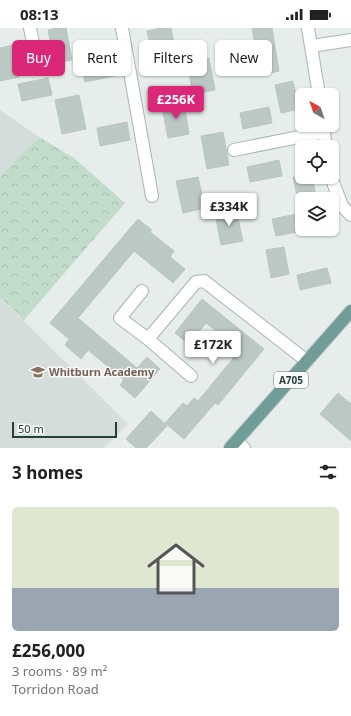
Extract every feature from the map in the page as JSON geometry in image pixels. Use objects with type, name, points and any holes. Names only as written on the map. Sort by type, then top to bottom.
[{"type":"main road","name":"A705","points":[[236,446],[307,361],[349,317]]},
{"type":"street","points":[[30,28],[33,40]]},
{"type":"street","points":[[122,28],[152,196]]},
{"type":"street","points":[[308,28],[318,88]]},
{"type":"street","points":[[312,46],[351,40]]},
{"type":"street","points":[[234,150],[308,132]]},
{"type":"street","points":[[334,184],[342,206],[351,216]]},
{"type":"street","points":[[148,339],[196,282],[204,281],[307,361]]},
{"type":"street","points":[[142,291],[120,318],[148,339],[191,376]]},
{"type":"shaded area","points":[[0,110],[39,137],[0,176]]},
{"type":"shaded area","name":"Whitburn Academy","points":[[0,297],[128,424],[104,448],[0,448]]},
{"type":"green space","points":[[39,137],[74,158],[125,203],[24,320],[0,297],[0,176]]},
{"type":"building","points":[[66,28],[72,60],[65,61],[65,40],[50,40],[48,30]]},
{"type":"building","points":[[171,28],[173,40],[149,40],[147,31]]},
{"type":"building","points":[[252,28],[272,28],[279,71],[272,73],[272,40],[254,40]]},
{"type":"building","points":[[12,45],[12,76],[19,77],[0,81],[0,48]]},
{"type":"building","points":[[207,58],[209,58],[215,90],[193,94],[190,76],[207,76]]},
{"type":"building","points":[[84,76],[115,76],[85,82]]},
{"type":"building","points":[[48,78],[52,95],[22,101],[18,84]]},
{"type":"building","points":[[293,81],[295,90],[295,110],[281,113],[275,85]]},
{"type":"building","points":[[79,95],[86,129],[62,134],[55,100]]},
{"type":"building","points":[[184,103],[189,134],[168,138],[162,107]]},
{"type":"building","points":[[269,107],[272,123],[243,129],[240,113]]},
{"type":"building","points":[[127,122],[130,140],[100,146],[97,128]]},
{"type":"building","points":[[223,132],[229,165],[207,169],[201,136]]},
{"type":"building","points":[[279,160],[282,176],[250,182],[247,167]]},
{"type":"building","points":[[198,177],[205,208],[183,213],[176,181]]},
{"type":"building","points":[[293,177],[295,177],[295,184],[313,184],[315,192],[296,192]]},
{"type":"building","points":[[236,209],[243,241],[221,245],[215,213]]},
{"type":"building","points":[[295,214],[295,232],[276,236],[272,219]]},
{"type":"building","points":[[138,219],[152,230],[150,232],[174,251],[170,257],[185,269],[173,283],[134,251],[78,318],[137,368],[147,357],[160,369],[135,398],[120,385],[124,380],[88,350],[81,359],[65,345],[69,339],[50,323]]},
{"type":"building","points":[[284,247],[289,274],[271,278],[266,250]]},
{"type":"building","points":[[327,268],[331,283],[300,290],[297,275]]},
{"type":"building","points":[[202,299],[264,349],[218,405],[215,403],[184,439],[165,423],[183,403],[187,406],[194,398],[198,401],[240,350],[206,323],[189,344],[175,333]]},
{"type":"building","points":[[338,393],[351,404],[351,441],[320,414]]},
{"type":"building","points":[[151,411],[167,426],[146,448],[136,448],[126,439]]},
{"type":"place","name":"Whitburn Academy","points":[[38,372]]}]
